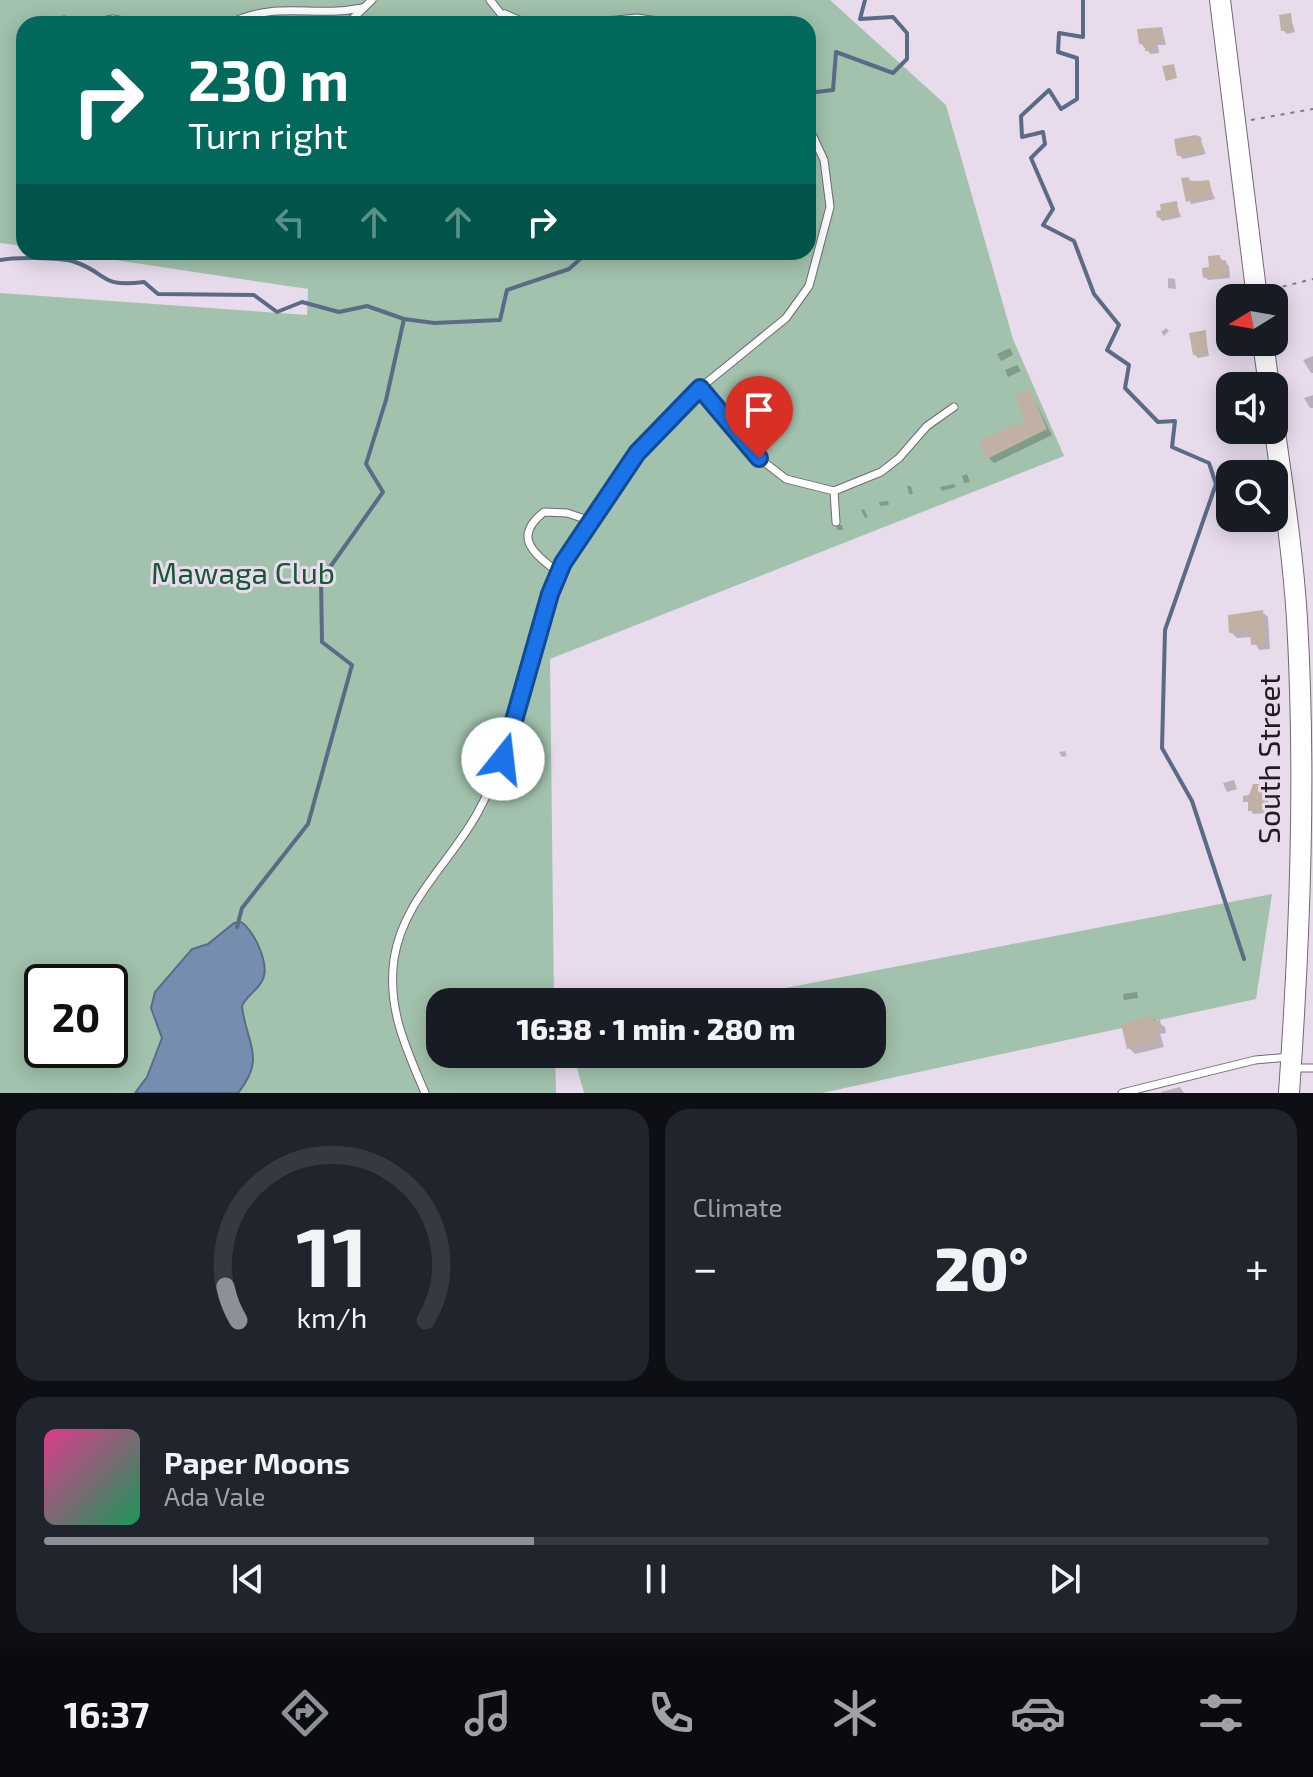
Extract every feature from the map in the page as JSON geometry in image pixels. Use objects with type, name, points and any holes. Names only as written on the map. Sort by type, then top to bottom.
[{"type":"street","points":[[1220,0],[1255,284]]},
{"type":"street","name":"South Street","points":[[1276,444],[1295,587],[1300,691],[1300,860],[1289,1093]]},
{"type":"lane","points":[[354,16],[372,0]]},
{"type":"lane","points":[[490,0],[504,16]]},
{"type":"lane","points":[[241,16],[272,4],[296,3],[331,12],[362,8]]},
{"type":"lane","points":[[501,11],[511,16]]},
{"type":"lane","points":[[816,143],[824,160],[830,207],[816,260]]},
{"type":"lane","points":[[425,1093],[397,1028],[392,1001],[394,960],[401,932],[412,906],[477,814],[503,759],[559,573],[637,453],[700,388],[786,318],[809,286],[816,260]]},
{"type":"lane","points":[[700,388],[759,458],[786,479],[834,491],[881,472],[899,458],[927,426],[954,407]]},
{"type":"lane","points":[[834,491],[836,522]]},
{"type":"lane","points":[[559,573],[532,552],[527,536],[532,521],[544,512],[567,513],[591,521]]},
{"type":"lane","points":[[1122,1093],[1255,1060],[1313,1068]]},
{"type":"path","points":[[1234,123],[1313,109]]},
{"type":"path","points":[[1288,287],[1313,279]]},
{"type":"green space","name":"Mawaga Club","points":[[0,0],[830,0],[946,105],[1013,339],[1064,456],[550,659],[554,988],[426,988],[426,1068],[555,1068],[556,1093],[0,1093],[0,293],[307,315],[308,289],[115,260],[816,260],[816,16],[16,16],[16,245],[0,243]]},
{"type":"green space","points":[[1272,894],[1256,999],[822,1093],[584,1093],[577,1068],[886,1068],[886,988],[785,988]]},
{"type":"water","points":[[241,922],[256,940],[264,967],[262,981],[242,1006],[253,1060],[247,1080],[238,1093],[135,1093],[147,1077],[162,1038],[151,1008],[155,992],[192,949],[208,944],[234,923]]},
{"type":"building","points":[[1291,13],[1293,30],[1281,31],[1279,15]]},
{"type":"building","points":[[1162,27],[1164,42],[1156,43],[1156,50],[1145,51],[1145,44],[1139,44],[1137,29]]},
{"type":"building","points":[[1174,64],[1177,78],[1166,81],[1162,66]]},
{"type":"building","points":[[1195,135],[1201,137],[1203,151],[1177,156],[1174,139]]},
{"type":"building","points":[[1189,177],[1190,182],[1209,180],[1213,196],[1186,202],[1181,178]]},
{"type":"building","points":[[1177,201],[1179,214],[1157,218],[1156,211],[1161,210],[1160,204]]},
{"type":"building","points":[[1220,255],[1221,261],[1226,260],[1228,275],[1203,278],[1202,268],[1209,267],[1208,256]]},
{"type":"building","points":[[1206,330],[1207,353],[1193,355],[1189,333]]},
{"type":"building","points":[[1030,389],[1047,429],[987,459],[979,440],[1027,420],[1022,417],[1016,395]]},
{"type":"building","points":[[1263,610],[1266,644],[1251,645],[1250,631],[1229,633],[1228,615]]},
{"type":"building","points":[[1253,784],[1265,784],[1266,811],[1248,811],[1248,802],[1243,802],[1243,796],[1249,795]]},
{"type":"building","points":[[1153,1016],[1154,1021],[1160,1020],[1162,1028],[1156,1029],[1159,1041],[1127,1049],[1121,1024]]},
{"type":"waterway","points":[[816,92],[833,90],[836,52],[893,73],[907,59],[907,33],[893,17],[860,19],[865,0]]},
{"type":"waterway","points":[[1083,0],[1083,37],[1059,33],[1058,52],[1077,58],[1077,99],[1061,109],[1049,90],[1021,116],[1022,137],[1043,132],[1045,144],[1031,158],[1053,209],[1043,225],[1074,241],[1094,294],[1119,325],[1107,350],[1129,365],[1125,388],[1158,422],[1175,421],[1172,447],[1209,463],[1216,484],[1165,630],[1162,748],[1192,801],[1244,959]]},
{"type":"waterway","points":[[0,260],[16,258]]},
{"type":"waterway","points":[[68,260],[86,266],[111,281],[144,282],[158,294],[254,295],[277,312],[302,302],[339,312],[367,306],[404,319],[434,323],[500,320],[507,290],[569,269],[579,260]]},
{"type":"waterway","points":[[237,927],[242,908],[308,824],[352,665],[322,642],[321,580],[383,492],[366,464],[386,400],[404,319]]},
{"type":"route","points":[[503,759],[550,594],[563,563],[637,453],[700,388],[759,458]]}]
